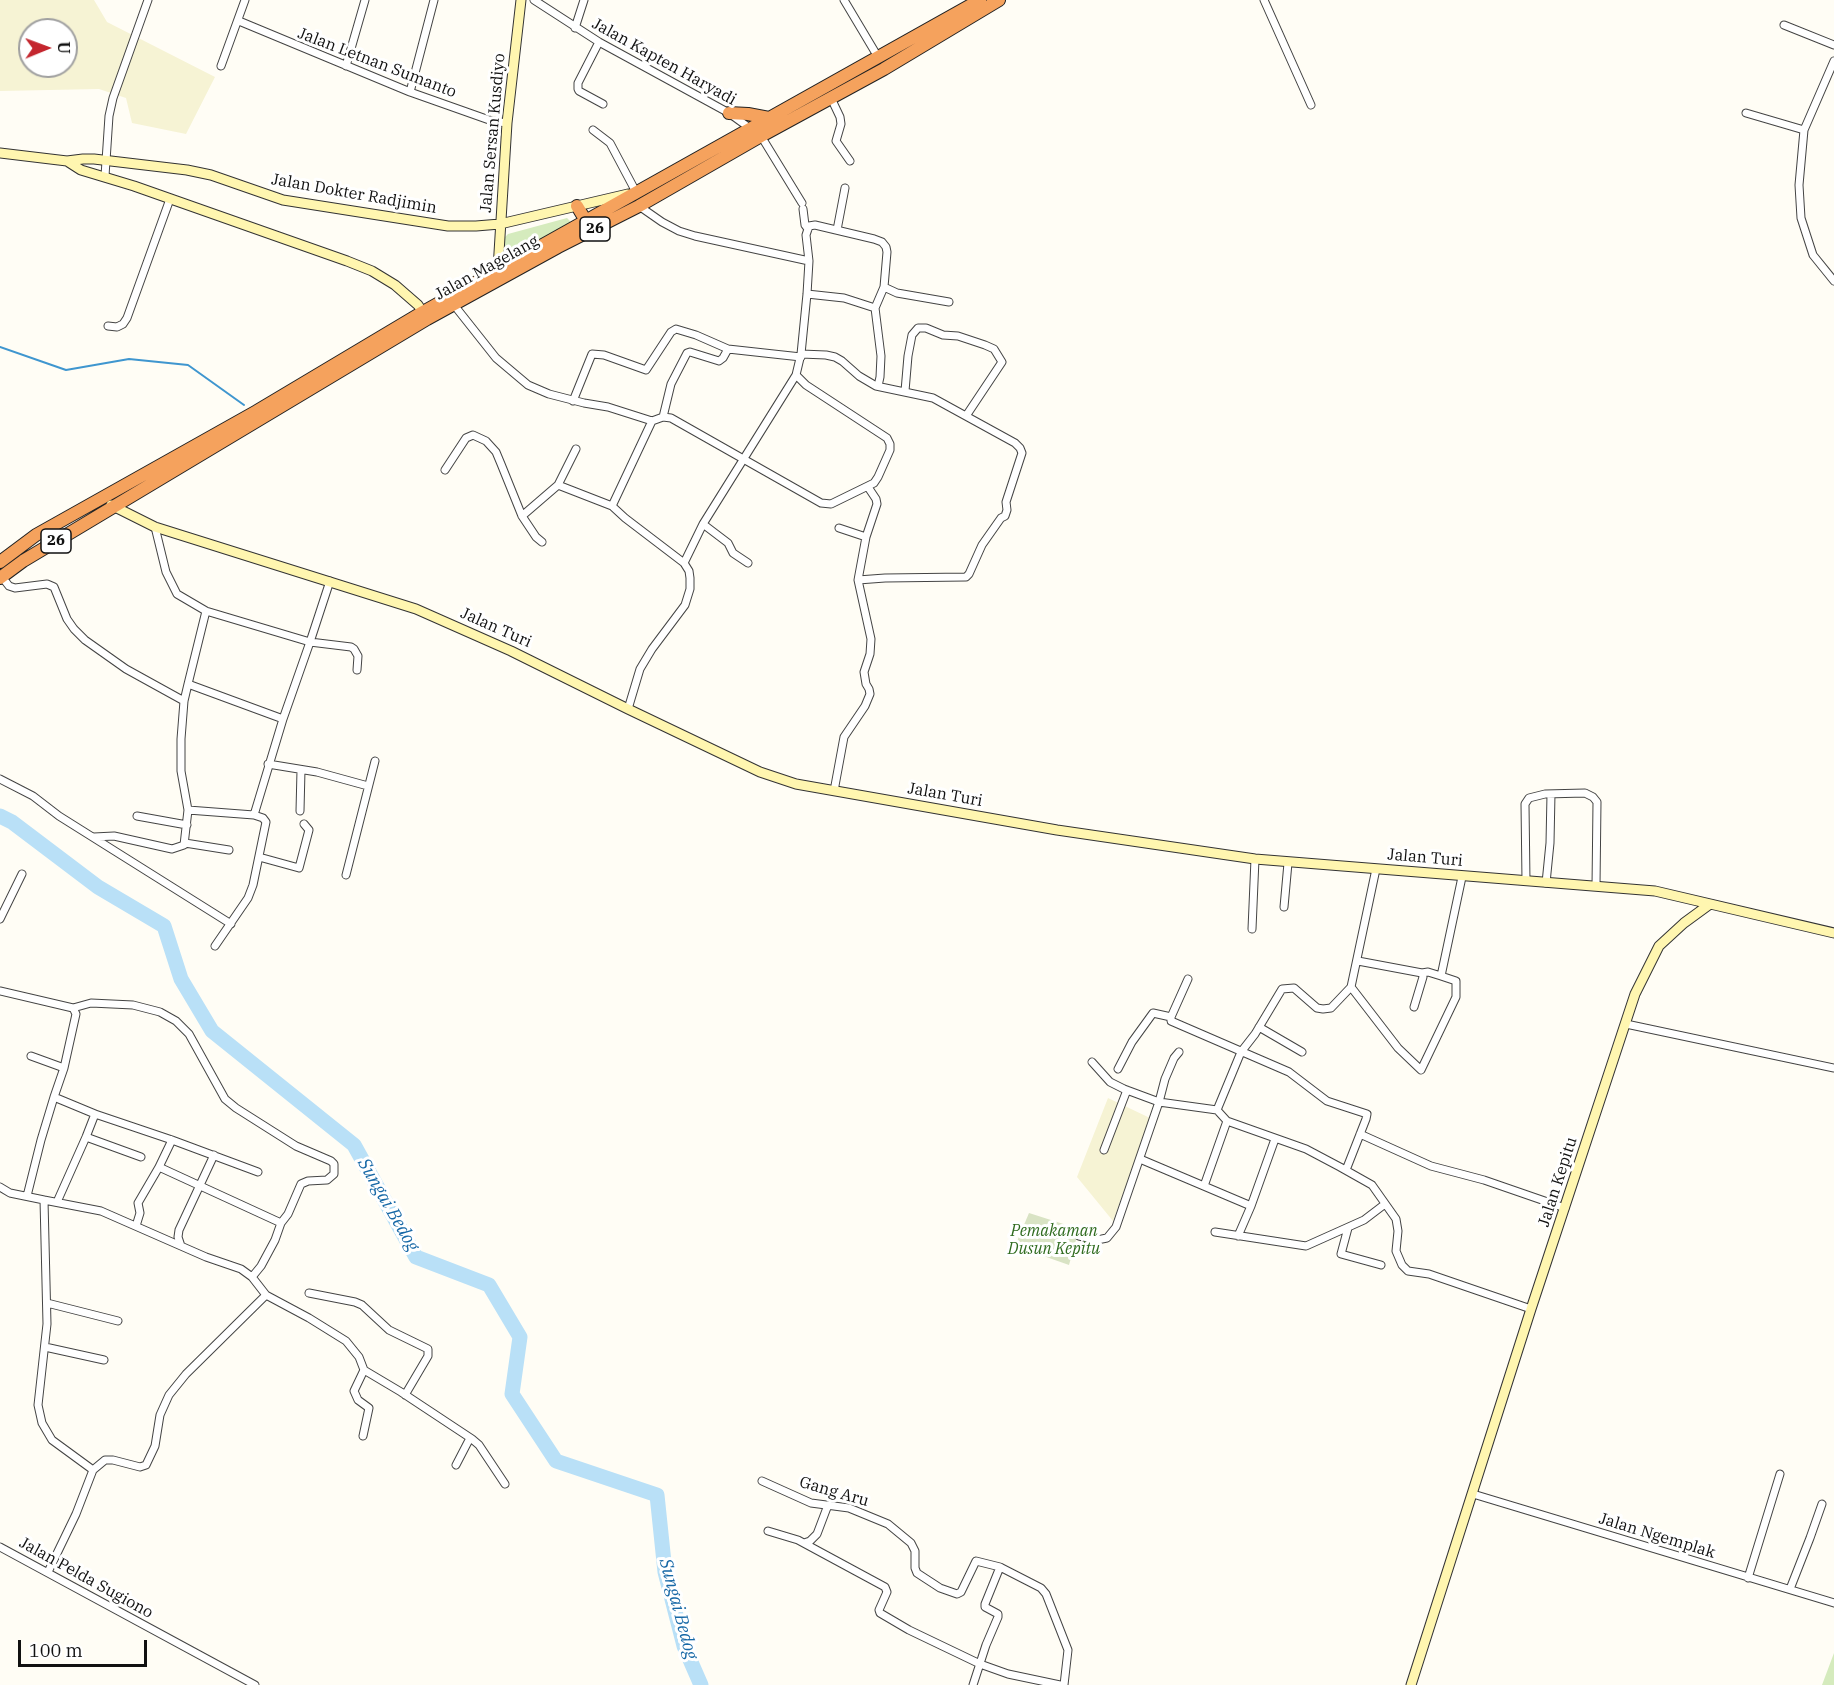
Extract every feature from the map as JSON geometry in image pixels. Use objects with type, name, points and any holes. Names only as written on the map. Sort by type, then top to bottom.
[{"type":"highway","name":"Jalan Magelang","points":[[0,562],[36,535],[425,316],[454,305],[558,247],[639,206],[756,132],[769,118],[980,0]]},
{"type":"highway","name":"Jalan Magelang","points":[[1,577],[23,561],[425,316],[498,269],[636,192],[756,132],[831,98],[999,0]]},
{"type":"highway","points":[[729,113],[769,118]]},
{"type":"highway","points":[[577,206],[585,221]]},
{"type":"main road","name":"Jalan Sersan Kusdiyo","points":[[498,269],[507,123],[520,0]]},
{"type":"main road","name":"Jalan Dokter Radjimin","points":[[0,153],[67,161],[107,160],[198,172],[292,202],[448,226],[500,224],[636,192]]},
{"type":"main road","name":"Jalan Dokter Radjimin","points":[[67,161],[81,170],[372,271],[405,293],[425,316]]},
{"type":"main road","name":"Jalan Turi","points":[[101,498],[155,527],[425,613],[511,651],[760,772],[796,784],[1057,830],[1288,863],[1655,891],[1834,933]]},
{"type":"main road","points":[[1684,923],[1688,919],[1691,908],[1691,903],[1686,898]]},
{"type":"main road","name":"Jalan Kepitu","points":[[1411,1685],[1635,994],[1659,946],[1684,923],[1710,904]]},
{"type":"street","points":[[105,177],[109,116],[113,98],[148,0]]},
{"type":"street","points":[[221,66],[245,0]]},
{"type":"street","points":[[346,66],[365,0]]},
{"type":"street","points":[[410,92],[434,0]]},
{"type":"street","name":"Jalan Kapten Haryadi","points":[[534,0],[575,28],[729,113],[756,132]]},
{"type":"street","points":[[575,28],[584,0]]},
{"type":"street","points":[[844,0],[878,57]]},
{"type":"street","points":[[1264,0],[1311,105]]},
{"type":"street","name":"Jalan Letnan Sumanto","points":[[239,21],[410,92],[492,121],[507,123]]},
{"type":"street","points":[[1784,25],[1834,45]]},
{"type":"street","points":[[599,42],[578,83],[578,88],[579,91],[603,104]]},
{"type":"street","points":[[1834,61],[1831,75],[1804,130],[1799,185],[1801,218],[1813,255],[1834,281]]},
{"type":"street","points":[[831,98],[841,124],[836,141],[850,161]]},
{"type":"street","points":[[1746,113],[1804,130]]},
{"type":"street","points":[[593,130],[610,143],[636,192]]},
{"type":"street","points":[[756,132],[802,206],[804,221],[808,229]]},
{"type":"street","points":[[837,230],[845,188]]},
{"type":"street","points":[[108,326],[117,327],[128,318],[170,199]]},
{"type":"street","points":[[639,206],[679,231],[809,261]]},
{"type":"street","points":[[684,563],[704,524],[796,375],[801,356],[807,294],[809,261],[806,235],[811,225],[882,242],[887,252],[884,287],[875,308],[881,356],[878,386]]},
{"type":"street","points":[[884,287],[897,293],[949,302]]},
{"type":"street","points":[[807,294],[844,298],[875,308]]},
{"type":"street","points":[[454,305],[496,358],[528,385],[549,394],[608,407],[652,422]]},
{"type":"street","points":[[905,391],[912,335],[918,328],[926,328],[943,335],[958,336],[985,345],[994,349],[1002,362],[966,416]]},
{"type":"street","points":[[573,400],[592,354],[604,355],[646,370],[671,332],[676,329],[728,349],[834,357],[859,376],[878,386],[933,398],[1015,443],[1020,448],[1022,453],[1006,501],[1005,516],[1001,518],[982,545],[966,577],[858,580]]},
{"type":"street","points":[[663,417],[671,384],[687,353],[690,351],[718,361],[723,358],[728,349]]},
{"type":"street","points":[[612,506],[652,422],[663,417],[678,421],[704,438],[821,503],[836,503],[868,487],[878,477],[890,450],[887,438],[806,385],[796,375]]},
{"type":"street","points":[[446,470],[469,435],[486,441],[499,458],[522,516],[542,542]]},
{"type":"street","points":[[522,516],[558,485],[576,448]]},
{"type":"street","points":[[558,485],[612,506],[684,563],[689,571],[690,589],[685,605],[640,669],[628,709]]},
{"type":"street","points":[[834,791],[844,737],[867,702],[870,691],[864,672],[870,654],[871,639],[858,580],[866,537],[877,501],[868,487]]},
{"type":"street","points":[[704,524],[728,543],[733,553],[748,563]]},
{"type":"street","points":[[155,527],[166,572],[177,594],[206,612],[310,642],[354,649],[358,656],[357,670]]},
{"type":"street","points":[[839,528],[866,537]]},
{"type":"street","points":[[1,577],[9,586],[15,588],[51,585],[74,629],[85,640],[126,669],[184,701]]},
{"type":"street","points":[[254,815],[268,764],[330,582]]},
{"type":"street","points":[[94,837],[114,836],[172,849],[180,848],[185,843],[188,810],[181,771],[184,701],[206,612]]},
{"type":"street","points":[[188,684],[283,719]]},
{"type":"street","points":[[346,876],[375,761]]},
{"type":"street","points":[[268,764],[317,772],[368,786]]},
{"type":"street","points":[[300,811],[301,770]]},
{"type":"street","points":[[0,779],[33,796],[59,816],[231,924]]},
{"type":"street","points":[[1526,881],[1525,804],[1529,798],[1534,795],[1585,793],[1597,802],[1596,886]]},
{"type":"street","points":[[1546,883],[1551,794]]},
{"type":"street","points":[[188,810],[254,815],[263,818],[266,822],[253,885],[248,898],[215,946]]},
{"type":"street","points":[[137,816],[187,825]]},
{"type":"street","points":[[259,857],[298,868],[309,830],[304,824]]},
{"type":"street","points":[[185,843],[230,850]]},
{"type":"street","points":[[1252,929],[1256,859]]},
{"type":"street","points":[[1284,907],[1288,863]]},
{"type":"street","points":[[1217,1110],[1241,1052],[1282,989],[1294,988],[1317,1008],[1323,1009],[1331,1008],[1351,987],[1376,869]]},
{"type":"street","points":[[0,919],[22,874]]},
{"type":"street","points":[[1441,976],[1462,877]]},
{"type":"street","points":[[1351,987],[1398,1048],[1421,1070],[1456,997],[1456,981],[1428,972],[1422,973],[1358,961]]},
{"type":"street","points":[[1414,1007],[1423,977],[1422,973]]},
{"type":"street","points":[[1170,1017],[1188,979]]},
{"type":"street","points":[[0,990],[73,1008],[91,1003],[133,1005],[160,1012],[176,1020],[189,1034],[225,1099],[296,1146],[334,1164],[335,1169],[327,1180],[308,1180],[301,1184],[288,1214],[281,1223],[271,1249],[252,1277]]},
{"type":"street","points":[[27,1196],[41,1140],[64,1068],[76,1014],[73,1008]]},
{"type":"street","points":[[1118,1069],[1131,1042],[1153,1013],[1170,1017],[1172,1021],[1294,1075],[1327,1101],[1366,1114],[1346,1170]]},
{"type":"street","points":[[1626,1024],[1834,1068]]},
{"type":"street","points":[[1259,1027],[1302,1052]]},
{"type":"street","points":[[1079,1236],[1097,1240],[1107,1238],[1116,1227],[1165,1079],[1179,1052]]},
{"type":"street","points":[[31,1056],[64,1068]]},
{"type":"street","points":[[1092,1062],[1110,1082],[1127,1090],[1159,1102],[1217,1110],[1227,1121],[1306,1149],[1346,1170],[1372,1185],[1396,1219],[1398,1231],[1396,1251],[1402,1265],[1408,1270],[1429,1274],[1531,1309]]},
{"type":"street","points":[[1104,1150],[1127,1090]]},
{"type":"street","points":[[54,1097],[95,1114],[258,1172]]},
{"type":"street","points":[[57,1202],[95,1114]]},
{"type":"street","points":[[1204,1186],[1227,1121]]},
{"type":"street","points":[[1360,1134],[1431,1166],[1484,1180],[1565,1208]]},
{"type":"street","points":[[86,1137],[141,1157]]},
{"type":"street","points":[[1238,1236],[1275,1139]]},
{"type":"street","points":[[136,1226],[140,1214],[138,1203],[172,1140]]},
{"type":"street","points":[[181,1246],[178,1237],[179,1230],[214,1155]]},
{"type":"street","points":[[1140,1159],[1251,1206]]},
{"type":"street","points":[[159,1167],[281,1223]]},
{"type":"street","points":[[0,1187],[10,1193],[101,1211],[206,1257],[241,1269],[252,1277],[266,1295],[302,1313],[346,1341],[359,1357],[364,1370],[479,1445],[505,1484]]},
{"type":"street","points":[[44,1200],[44,1270],[47,1303],[45,1347],[38,1405],[42,1423],[52,1440],[93,1470]]},
{"type":"street","points":[[1215,1232],[1306,1245],[1364,1220],[1385,1204]]},
{"type":"street","points":[[1348,1228],[1341,1254],[1381,1265]]},
{"type":"street","points":[[309,1293],[362,1305],[389,1330],[428,1349],[428,1356],[405,1395]]},
{"type":"street","points":[[48,1572],[76,1514],[93,1470],[105,1460],[140,1467],[146,1465],[155,1446],[160,1415],[169,1395],[186,1374],[266,1295]]},
{"type":"street","points":[[47,1303],[118,1322]]},
{"type":"street","points":[[45,1347],[104,1360]]},
{"type":"street","points":[[363,1436],[369,1408],[358,1400],[354,1391],[364,1370]]},
{"type":"street","points":[[456,1465],[470,1438]]},
{"type":"street","points":[[1748,1578],[1780,1474]]},
{"type":"street","name":"Gang Aru","points":[[762,1481],[811,1503],[849,1508],[888,1524],[911,1543],[915,1551],[917,1573],[940,1588],[957,1594],[961,1592],[976,1561],[1000,1567]]},
{"type":"street","name":"Jalan Ngemplak","points":[[1473,1494],[1834,1602]]},
{"type":"street","points":[[1790,1589],[1822,1504]]},
{"type":"street","points":[[804,1543],[818,1534],[828,1505]]},
{"type":"street","points":[[768,1532],[798,1540],[885,1587],[886,1592],[880,1613],[909,1630],[980,1664],[1008,1674],[1062,1685],[1068,1650],[1046,1594],[1041,1588],[1000,1567],[985,1604],[988,1610],[997,1614],[998,1618],[980,1664],[973,1685]]},
{"type":"street","name":"Jalan Pelda Sugiono","points":[[0,1547],[255,1685]]},
{"type":"shaded area","points":[[0,0],[94,0],[107,22],[215,77],[186,134],[132,123],[126,98],[99,89],[0,91]]},
{"type":"shaded area","points":[[1108,1098],[1150,1118],[1113,1221],[1077,1177]]},
{"type":"green space","points":[[567,218],[570,225],[510,256],[505,254],[505,237],[508,234]]},
{"type":"green space","name":"Pemakaman Dusun Kepitu","points":[[1029,1213],[1079,1229],[1069,1265],[1015,1246]]},
{"type":"green space","points":[[1834,1653],[1834,1685],[1822,1685]]},
{"type":"waterway","points":[[0,347],[66,370],[129,359],[188,365],[244,405]]},
{"type":"waterway","name":"Sungai Bedog","points":[[0,816],[12,822],[98,887],[164,926],[181,979],[212,1031],[354,1145],[416,1257],[489,1285],[520,1337],[512,1394],[556,1461],[657,1495],[665,1572],[684,1646],[701,1685]]}]
